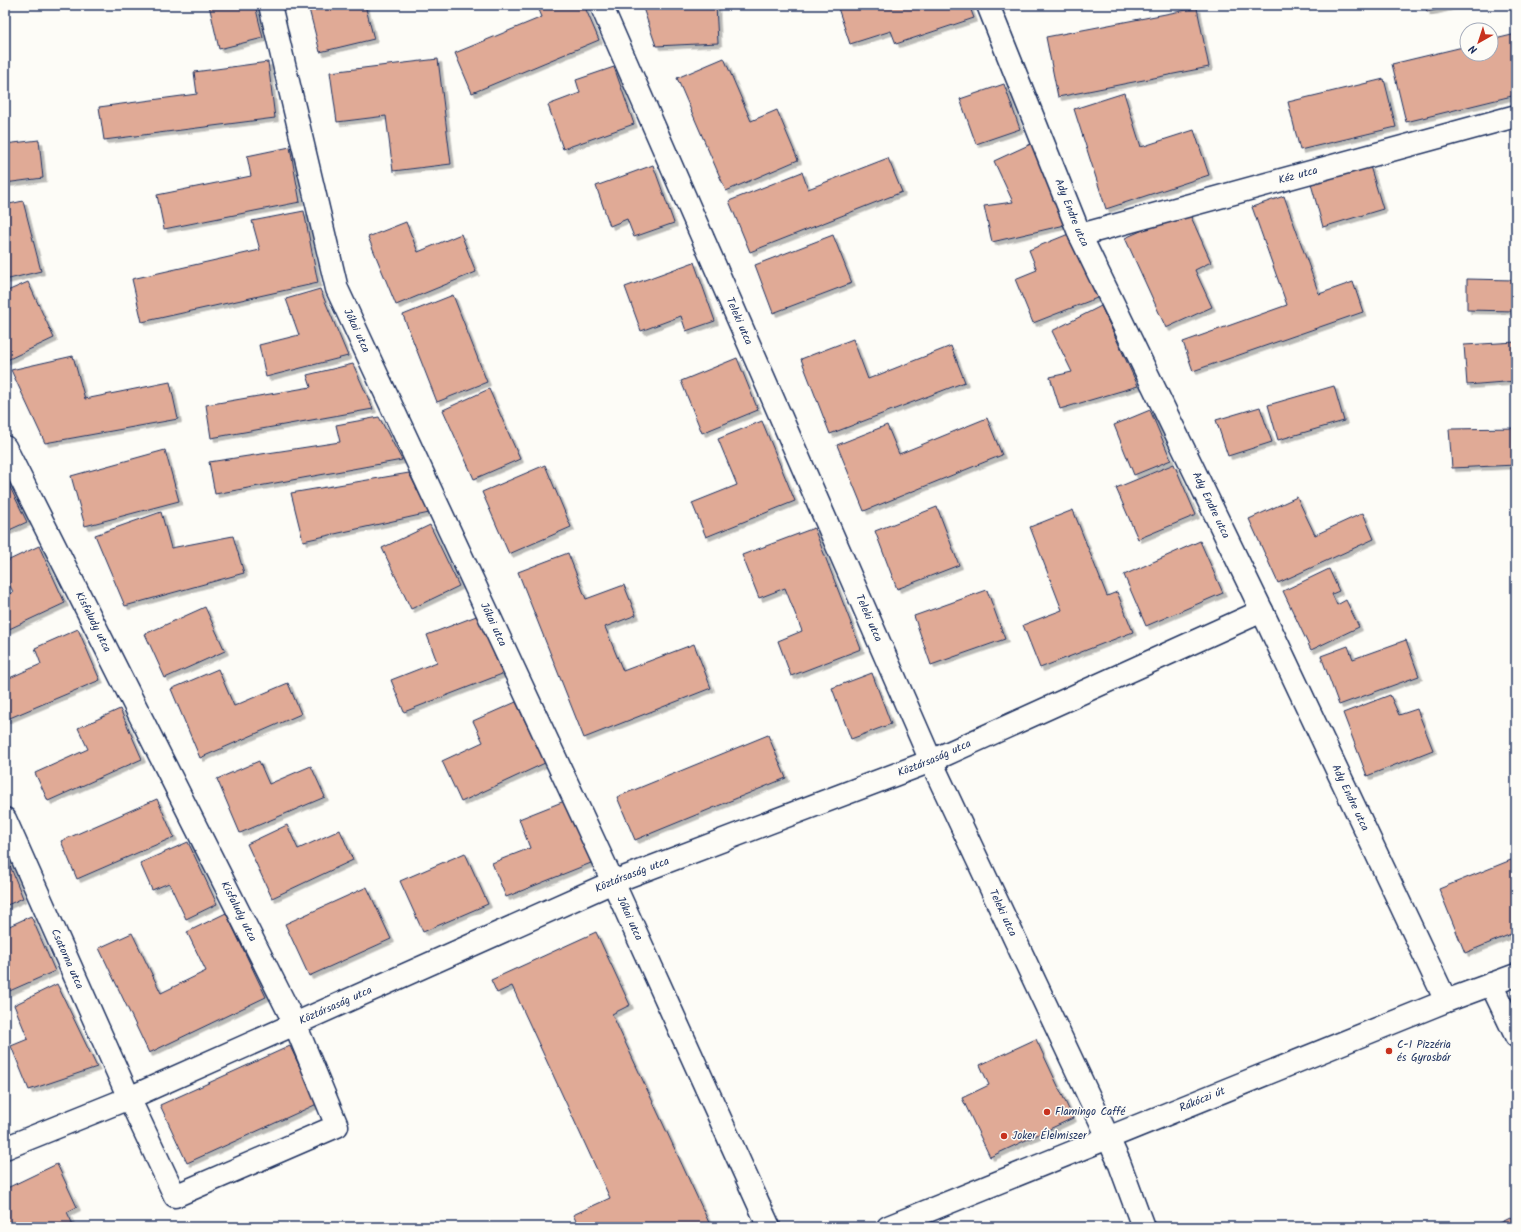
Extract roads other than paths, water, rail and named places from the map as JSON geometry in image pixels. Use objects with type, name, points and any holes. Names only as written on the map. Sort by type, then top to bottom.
[{"type":"street","name":"Jókai utca","points":[[270,5],[337,290],[613,882],[769,1227]]},
{"type":"street","name":"Teleki utca","points":[[601,5],[931,761],[1107,1137],[1144,1227]]},
{"type":"street","name":"Ady Endre utca","points":[[988,5],[1080,235],[1262,611],[1446,1001]]},
{"type":"street","name":"Kéz utca","points":[[1080,235],[1516,116]]},
{"type":"street","name":"Kisfaludy utca","points":[[5,447],[295,1024],[337,1126],[175,1196],[128,1098]]},
{"type":"street","name":"Köztársaság utca","points":[[5,1148],[128,1098],[613,882],[931,761],[1262,611]]},
{"type":"street","name":"Csatorna utca","points":[[5,819],[128,1098]]},
{"type":"street","name":"Rákóczi út","points":[[888,1227],[1107,1137],[1446,1001],[1516,975]]},
{"type":"street","points":[[1491,984],[1516,1036]]},
{"type":"place","name":"C-1 Pizzéria és Gyrosbár","points":[[1389,1051]]},
{"type":"place","name":"Flamingo Caffé","points":[[1047,1112]]},
{"type":"place","name":"Joker Élelmiszer","points":[[1004,1136]]}]
